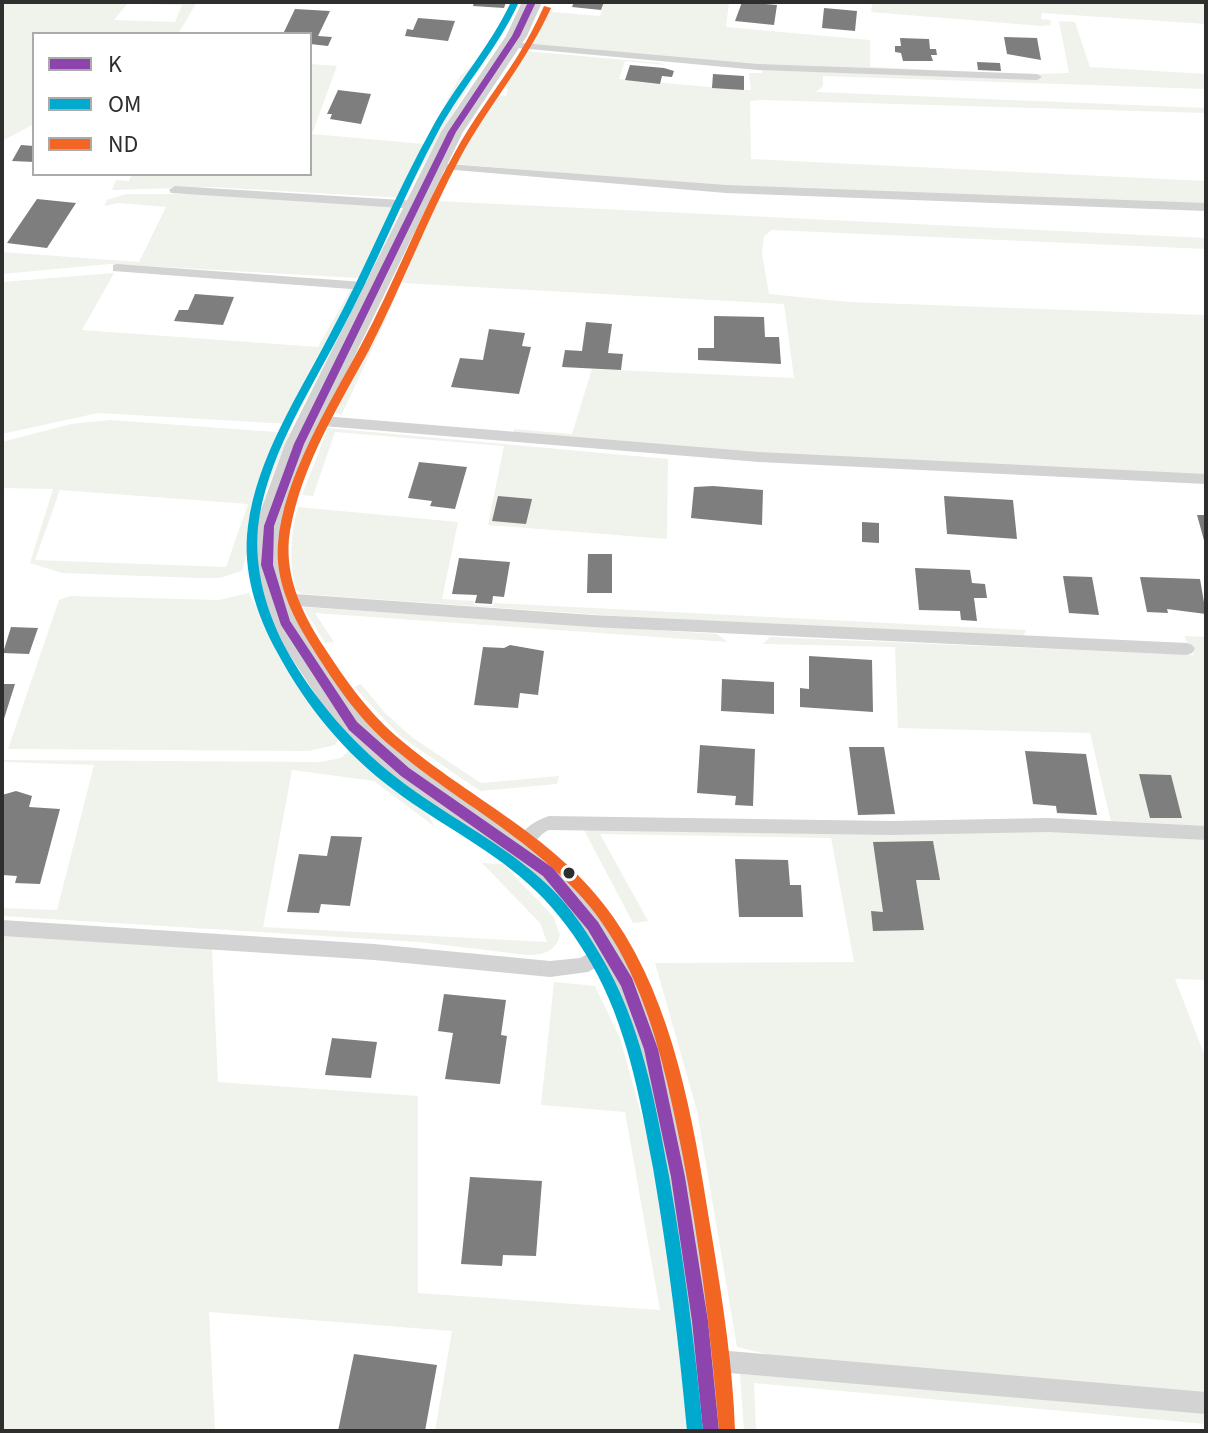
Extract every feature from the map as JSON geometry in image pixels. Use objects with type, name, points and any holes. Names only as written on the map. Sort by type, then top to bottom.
[{"type":"street","points":[[532,2],[511,45],[474,95],[435,166],[311,420],[279,497],[269,530],[267,566],[276,604],[291,635],[358,731],[411,777],[519,849],[563,888],[608,951],[631,992],[661,1091],[689,1232],[706,1360],[711,1431]]},
{"type":"lane","points":[[511,45],[758,67],[1037,77]]},
{"type":"lane","points":[[435,166],[726,189],[1206,207]]},
{"type":"lane","points":[[175,190],[417,205]]},
{"type":"lane","points":[[117,268],[377,287]]},
{"type":"lane","points":[[311,420],[745,456],[1206,479]]},
{"type":"lane","points":[[276,604],[295,600],[592,621],[1187,649]]},
{"type":"lane","points":[[519,849],[537,827],[549,823],[892,828],[1049,825],[1206,833]]},
{"type":"lane","points":[[2,928],[374,952],[550,969],[582,966],[608,951]]},
{"type":"lane","points":[[706,1360],[1206,1403]]},
{"type":"shaded area","points":[[2,2],[197,2],[179,32],[32,32],[32,125],[2,141]],"holes":[[[128,3],[182,5],[175,22],[114,20]]]},
{"type":"shaded area","points":[[604,2],[729,2],[726,27],[870,40],[870,67],[1001,73],[768,66],[528,44],[550,7],[553,7],[552,12],[600,16]]},
{"type":"shaded area","points":[[873,2],[1206,2],[1206,24],[1042,13],[1041,19],[1050,20],[1051,25],[1042,26],[871,12]]},
{"type":"shaded area","points":[[1059,21],[1075,22],[1090,67],[1206,74],[1206,89],[823,76],[823,86],[816,92],[1206,108],[1206,113],[750,101],[751,159],[1206,181],[1206,205],[716,185],[454,164],[491,94],[506,96],[508,89],[495,88],[524,51],[661,63],[665,65],[625,61],[619,79],[744,90],[751,90],[749,73],[762,73],[762,70],[1035,79],[1039,77],[1038,74],[1069,73]]},
{"type":"shaded area","points":[[476,62],[483,62],[404,198],[211,187],[112,190],[116,180],[129,181],[131,176],[312,176],[312,134],[424,144],[460,76]]},
{"type":"shaded area","points":[[312,64],[337,66],[312,134]]},
{"type":"shaded area","points":[[126,194],[230,194],[392,206],[399,211],[368,274],[357,278],[110,264],[2,274],[2,252],[139,262],[166,207],[118,203],[104,206],[107,200]]},
{"type":"shaded area","points":[[436,201],[1206,238],[1206,249],[772,230],[764,236],[762,254],[769,294],[849,302],[1206,315],[1206,476],[729,451],[514,434],[514,429],[572,434],[592,369],[794,378],[784,304],[403,283],[400,281]]},
{"type":"shaded area","points":[[114,273],[82,330],[318,347],[351,289],[356,298],[297,416],[290,424],[98,413],[2,434],[2,282]]},
{"type":"shaded area","points":[[398,293],[342,414],[335,414],[393,295]]},
{"type":"shaded area","points":[[110,420],[290,433],[261,504],[242,571],[219,578],[62,573],[30,563],[53,489],[2,488],[2,442],[71,424]],"holes":[[[60,490],[248,504],[226,567],[35,560]]]},
{"type":"shaded area","points":[[328,428],[668,459],[667,539],[488,525],[504,446],[335,432],[313,496],[302,495]]},
{"type":"shaded area","points":[[298,507],[458,522],[442,599],[474,601],[474,605],[493,606],[494,603],[1026,630],[1023,637],[787,628],[302,594],[296,590],[291,559]]},
{"type":"shaded area","points":[[249,593],[289,666],[341,734],[335,745],[309,751],[8,749],[59,600],[70,596],[219,600]]},
{"type":"shaded area","points":[[303,607],[717,634],[728,642],[315,613],[334,642],[325,643]]},
{"type":"shaded area","points":[[1184,636],[1206,637],[1206,827],[1111,822],[1090,733],[898,728],[895,647],[763,644],[770,637],[1194,655]]},
{"type":"shaded area","points":[[361,684],[384,712],[413,738],[481,783],[559,776],[557,784],[480,791],[400,736],[354,687]]},
{"type":"shaded area","points":[[354,746],[425,806],[434,826],[374,781],[292,770],[263,927],[547,942],[540,923],[482,863],[503,864],[553,916],[560,935],[552,949],[527,955],[419,942],[2,916],[2,908],[57,910],[94,765],[4,760],[321,762],[341,758]]},
{"type":"shaded area","points":[[584,830],[1082,832],[1206,838],[1206,980],[1175,979],[1206,1059],[1206,1394],[779,1357],[737,1347],[697,1111],[655,963],[854,962],[831,838],[600,834],[648,921],[633,923]]},
{"type":"shaded area","points":[[2,936],[212,949],[218,1082],[418,1096],[418,1293],[660,1310],[625,1112],[541,1105],[554,982],[595,986],[620,1038],[643,1121],[648,1120],[678,1309],[689,1431],[435,1431],[452,1331],[209,1312],[215,1431],[2,1431]]},
{"type":"shaded area","points":[[740,1374],[1206,1411],[1206,1424],[754,1383],[756,1431],[744,1431]]},
{"type":"building","points":[[474,2],[506,2],[504,8],[473,6]]},
{"type":"building","points":[[574,2],[604,2],[601,10],[572,7]]},
{"type":"building","points":[[742,2],[777,5],[774,25],[735,21]]},
{"type":"building","points":[[824,8],[857,11],[855,31],[822,28]]},
{"type":"building","points":[[295,9],[330,11],[318,36],[332,37],[328,46],[312,44],[312,32],[284,32]]},
{"type":"building","points":[[418,18],[455,21],[448,41],[405,36],[407,29],[413,30]]},
{"type":"building","points":[[1004,37],[1037,38],[1041,60],[1007,54]]},
{"type":"building","points":[[900,38],[929,39],[930,49],[936,49],[937,55],[931,55],[933,61],[903,61],[901,53],[895,52],[895,46],[901,46]]},
{"type":"building","points":[[977,62],[1000,63],[1001,71],[978,70]]},
{"type":"building","points":[[630,65],[674,71],[672,77],[662,76],[660,84],[625,80]]},
{"type":"building","points":[[713,74],[744,76],[744,90],[712,88]]},
{"type":"building","points":[[338,90],[371,94],[361,124],[330,119],[332,114],[327,114]]},
{"type":"building","points":[[21,145],[32,146],[32,162],[12,161]]},
{"type":"building","points":[[37,199],[76,203],[47,248],[7,243]]},
{"type":"building","points":[[195,294],[234,297],[223,325],[174,321],[179,310],[188,310]]},
{"type":"building","points":[[714,316],[764,317],[765,337],[779,337],[781,364],[698,360],[698,348],[714,348]]},
{"type":"building","points":[[586,322],[612,324],[608,353],[623,354],[621,370],[562,367],[565,350],[582,351]]},
{"type":"building","points":[[489,329],[525,333],[522,346],[531,347],[519,394],[451,387],[460,358],[483,360]]},
{"type":"building","points":[[419,462],[467,467],[455,509],[430,506],[432,501],[408,498]]},
{"type":"building","points":[[694,487],[763,490],[762,525],[691,518]]},
{"type":"building","points":[[498,496],[532,499],[526,524],[492,521]]},
{"type":"building","points":[[944,496],[1013,500],[1017,539],[947,534]]},
{"type":"building","points":[[1197,515],[1206,515],[1206,544],[1205,544]]},
{"type":"building","points":[[862,522],[879,523],[879,543],[862,542]]},
{"type":"building","points":[[588,554],[612,554],[612,593],[587,593]]},
{"type":"building","points":[[459,558],[510,562],[504,597],[493,596],[492,604],[475,603],[477,595],[452,594]]},
{"type":"building","points":[[915,568],[970,570],[972,583],[985,584],[987,598],[974,598],[977,621],[961,620],[960,611],[919,610]]},
{"type":"building","points":[[1063,576],[1092,577],[1099,615],[1069,613]]},
{"type":"building","points":[[1140,577],[1200,579],[1206,614],[1167,609],[1168,613],[1147,612]]},
{"type":"building","points":[[11,627],[38,628],[29,654],[3,653]]},
{"type":"building","points":[[510,645],[544,651],[538,695],[520,693],[518,708],[474,705],[483,647],[504,648]]},
{"type":"building","points":[[809,656],[872,660],[873,712],[800,707],[800,688],[809,689]]},
{"type":"building","points":[[722,679],[774,682],[774,714],[721,711]]},
{"type":"building","points":[[2,684],[15,684],[3,722],[2,721]]},
{"type":"building","points":[[700,745],[755,749],[753,806],[735,805],[736,796],[697,793]]},
{"type":"building","points":[[849,747],[884,747],[895,814],[858,815]]},
{"type":"building","points":[[1025,751],[1086,754],[1097,815],[1057,813],[1056,806],[1033,804]]},
{"type":"building","points":[[1139,774],[1171,775],[1182,818],[1150,818]]},
{"type":"building","points":[[16,791],[32,796],[29,807],[60,809],[40,884],[15,883],[17,876],[2,875],[2,795]]},
{"type":"building","points":[[331,836],[362,837],[350,906],[321,904],[319,913],[287,912],[299,854],[327,856]]},
{"type":"building","points":[[933,841],[940,880],[916,880],[924,930],[873,931],[871,911],[883,912],[873,842]]},
{"type":"building","points":[[735,859],[788,860],[790,885],[801,885],[803,917],[739,917]]},
{"type":"building","points":[[444,994],[506,1000],[501,1035],[507,1036],[500,1084],[445,1079],[453,1033],[438,1031]]},
{"type":"building","points":[[332,1038],[377,1042],[371,1078],[325,1075]]},
{"type":"building","points":[[470,1177],[542,1181],[536,1256],[503,1255],[502,1266],[461,1264]]},
{"type":"building","points":[[354,1354],[437,1365],[425,1431],[338,1431]]},
{"type":"transit line","name":"OM","points":[[515,2],[499,33],[449,106],[428,143],[349,307],[293,414],[259,498],[253,527],[252,562],[259,598],[273,635],[292,670],[342,735],[395,784],[504,857],[538,884],[573,924],[613,991],[630,1036],[652,1129],[679,1291],[695,1431]]},
{"type":"transit line","name":"K","points":[[532,2],[516,36],[452,132],[299,444],[269,526],[267,565],[285,622],[353,726],[405,772],[548,872],[593,926],[627,983],[651,1049],[678,1177],[700,1321],[711,1431]]},
{"type":"transit line","name":"ND","points":[[547,8],[511,72],[456,156],[379,320],[312,449],[292,502],[285,530],[283,561],[289,591],[301,619],[334,672],[362,709],[394,742],[558,862],[604,913],[637,971],[670,1063],[691,1160],[713,1294],[727,1430]]}]
